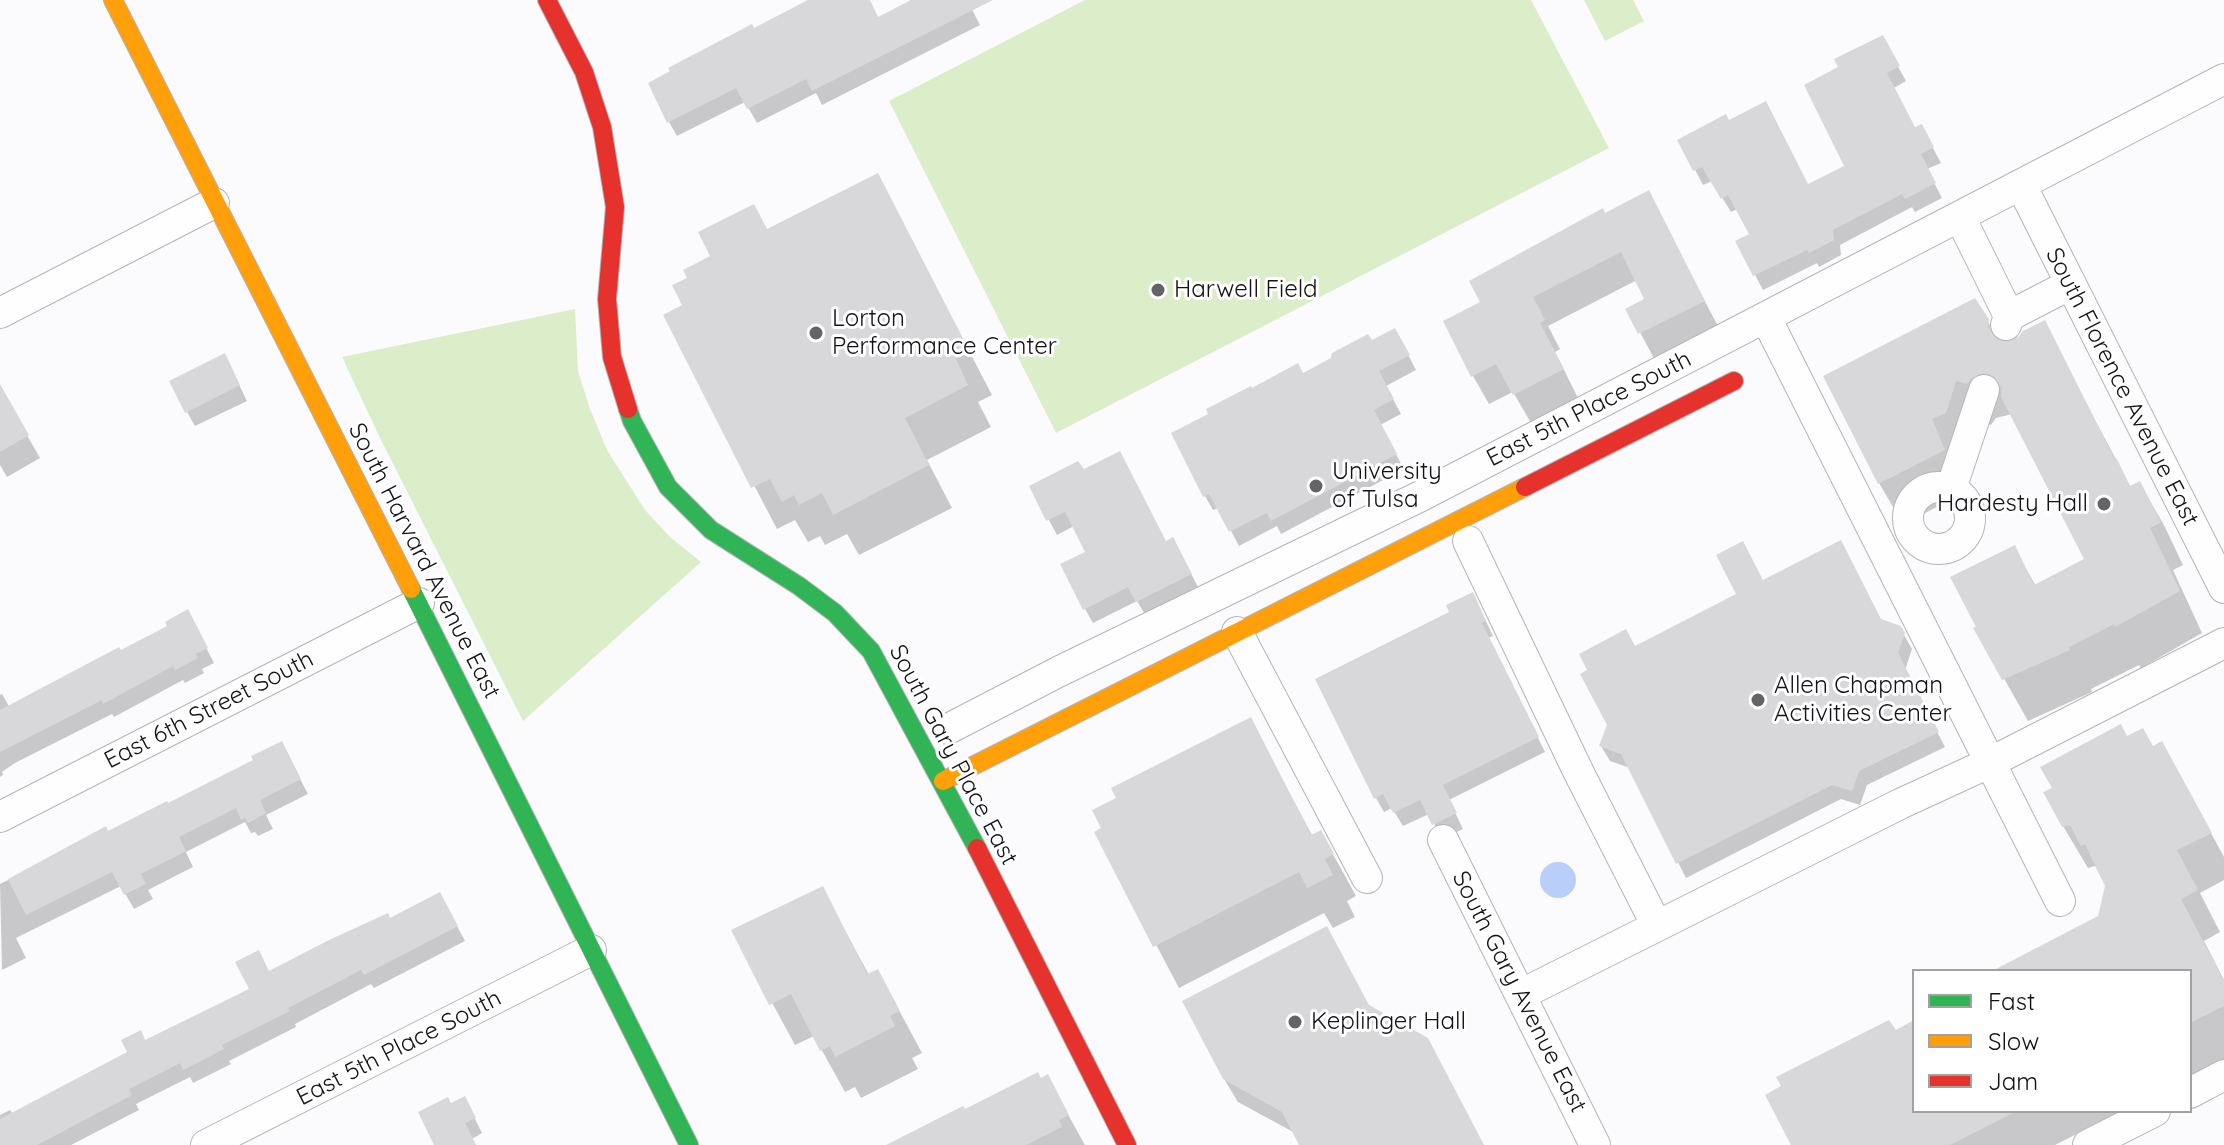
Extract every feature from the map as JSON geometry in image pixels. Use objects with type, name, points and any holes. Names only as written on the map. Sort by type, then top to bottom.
[{"type":"street","name":"South Harvard Avenue East","points":[[113,0],[689,1145]]},
{"type":"street","name":"South Gary Place East","points":[[555,3],[594,98],[611,167],[615,207],[607,299],[610,342],[632,421],[668,487],[711,530],[799,586],[835,613],[871,651],[943,781],[1127,1145]]},
{"type":"street","name":"East 5th Place South","points":[[948,729],[1060,671],[1421,496],[2224,79]]},
{"type":"street","name":"South Florence Avenue East","points":[[2021,185],[2224,588]]},
{"type":"street","points":[[0,313],[214,203]]},
{"type":"street","points":[[1960,217],[2008,320],[2071,284]]},
{"type":"street","points":[[1766,318],[2060,901]]},
{"type":"street","name":"East 5th Place South","points":[[943,781],[1734,381]]},
{"type":"street","points":[[1951,489],[1984,390]]},
{"type":"street","points":[[1932,487],[1951,489],[1967,504],[1970,514],[1966,535],[1958,543],[1938,550],[1927,548],[1911,534],[1907,515],[1915,497],[1932,487]]},
{"type":"street","points":[[1882,550],[1911,534]]},
{"type":"street","points":[[1468,541],[1579,773],[1657,926]]},
{"type":"street","name":"East 6th Street South","points":[[0,817],[419,603]]},
{"type":"street","points":[[1237,632],[1367,878]]},
{"type":"street","points":[[1520,995],[2224,643]]},
{"type":"street","name":"South Gary Avenue East","points":[[1443,840],[1595,1145]]},
{"type":"street","name":"East 5th Place South","points":[[221,1142],[591,950]]},
{"type":"street","points":[[2192,1092],[2224,1075]]},
{"type":"street","points":[[2088,1145],[2151,1113]]},
{"type":"green space","name":"Harwell Field","points":[[1085,0],[1531,0],[1609,148],[1056,433],[889,101]]},
{"type":"green space","points":[[1584,0],[1633,0],[1644,21],[1605,41]]},
{"type":"green space","points":[[575,309],[578,371],[607,450],[645,510],[670,537],[701,562],[523,721],[342,357]]},
{"type":"water","points":[[1558,862],[1571,867],[1576,880],[1571,893],[1558,898],[1545,893],[1540,880],[1545,867]]},
{"type":"building","points":[[808,0],[870,0],[878,17],[911,0],[993,0],[812,91],[806,79],[747,109],[736,88],[667,123],[648,83],[670,71],[668,68],[752,24],[754,28]]},
{"type":"building","points":[[1883,35],[1900,66],[1887,73],[1915,127],[1922,124],[1934,147],[1921,154],[1936,183],[1905,199],[1902,194],[1833,230],[1834,240],[1753,276],[1735,241],[1749,234],[1728,195],[1721,199],[1702,167],[1693,171],[1677,140],[1726,114],[1729,120],[1766,101],[1808,184],[1844,166],[1804,85],[1838,67],[1834,59]]},
{"type":"building","name":"Lorton Performance Center","points":[[878,173],[970,352],[956,359],[968,385],[905,418],[929,465],[833,515],[822,493],[799,505],[794,495],[782,502],[770,479],[751,488],[663,315],[682,305],[672,285],[687,278],[683,270],[710,256],[698,232],[754,204],[767,229]]},
{"type":"building","points":[[1649,190],[1705,301],[1638,334],[1625,309],[1644,299],[1621,252],[1533,297],[1545,320],[1540,323],[1564,369],[1513,395],[1496,364],[1471,377],[1443,321],[1480,302],[1469,281],[1603,208],[1605,213]]},
{"type":"building","name":"Hardesty Hall","points":[[1975,298],[1989,319],[1988,328],[1992,336],[2001,342],[2009,343],[2017,339],[2023,331],[2045,320],[2115,460],[2130,486],[2140,481],[2161,522],[2150,528],[2180,591],[2115,627],[2114,624],[2069,647],[2070,650],[2002,680],[1973,628],[1976,627],[1950,577],[2015,545],[2034,585],[2084,559],[2001,397],[2002,387],[1998,379],[1990,373],[1981,372],[1967,384],[1956,381],[1946,413],[1932,419],[1945,450],[1878,484],[1823,376]]},
{"type":"building","points":[[1395,328],[1410,355],[1379,371],[1394,399],[1374,410],[1397,454],[1271,521],[1267,513],[1229,532],[1209,494],[1203,497],[1171,433],[1208,414],[1206,409],[1298,363],[1303,373],[1368,334],[1372,340]]},
{"type":"building","points":[[225,353],[240,385],[185,413],[169,381]]},
{"type":"building","points":[[0,384],[29,435],[0,452]]},
{"type":"building","points":[[1120,451],[1166,541],[1173,537],[1192,574],[1136,602],[1128,587],[1083,610],[1060,564],[1085,552],[1065,512],[1046,521],[1029,486],[1078,461],[1084,469]]},
{"type":"building","name":"Allen Chapman Activities Center","points":[[1841,540],[1881,619],[1901,626],[1905,633],[1898,653],[1939,732],[1859,771],[1852,791],[1832,785],[1676,864],[1621,754],[1599,746],[1607,725],[1580,674],[1587,670],[1579,654],[1626,629],[1635,646],[1736,594],[1716,555],[1743,541],[1763,580]]},
{"type":"building","points":[[1473,592],[1486,621],[1482,623],[1539,737],[1443,785],[1457,813],[1432,825],[1420,800],[1393,813],[1383,794],[1374,799],[1315,679],[1449,612],[1446,605]]},
{"type":"building","points":[[188,609],[208,648],[196,654],[198,658],[175,670],[173,666],[103,704],[102,700],[0,752],[0,710],[119,647],[121,650],[167,626],[165,622]]},
{"type":"building","points":[[1251,717],[1311,835],[1321,830],[1334,854],[1325,859],[1333,875],[1307,888],[1299,872],[1153,947],[1094,832],[1101,828],[1092,810],[1116,798],[1111,788]]},
{"type":"building","points":[[2121,724],[2127,736],[2143,728],[2153,746],[2162,741],[2212,833],[2177,850],[2198,890],[2181,899],[2224,981],[2224,1006],[2192,1022],[2192,969],[1996,969],[2098,916],[2105,886],[2085,844],[2081,846],[2070,825],[2062,827],[2043,792],[2052,788],[2040,767]]},
{"type":"building","points":[[282,741],[301,779],[260,800],[266,813],[248,823],[245,818],[241,820],[236,808],[179,837],[186,851],[141,874],[146,884],[124,895],[112,872],[26,915],[8,879],[106,826],[108,831],[168,803],[253,760],[251,756]]},
{"type":"building","points":[[823,886],[867,974],[878,969],[900,1011],[890,1016],[895,1026],[835,1057],[830,1046],[820,1051],[791,994],[769,1005],[731,930]]},
{"type":"building","points":[[440,892],[458,926],[364,975],[361,970],[288,1008],[290,1011],[222,1045],[224,1049],[183,1070],[180,1063],[129,1089],[132,1095],[37,1145],[0,1145],[0,1119],[127,1052],[121,1040],[141,1030],[145,1040],[249,989],[235,962],[259,950],[269,971],[329,940],[388,913],[390,918]]},
{"type":"building","name":"Keplinger Hall","points":[[1327,926],[1369,1005],[1428,1038],[1484,1145],[1299,1145],[1282,1112],[1223,1079],[1182,1001]]},
{"type":"building","points":[[1889,1020],[1896,1030],[1912,1021],[1912,1113],[2013,1113],[1950,1145],[1791,1145],[1765,1095],[1781,1086],[1776,1077]]},
{"type":"building","points":[[1038,1072],[1041,1078],[1048,1074],[1069,1115],[1059,1120],[1062,1127],[1026,1145],[886,1145],[963,1106],[965,1109]]},
{"type":"building","points":[[465,1096],[476,1118],[465,1123],[476,1145],[434,1145],[418,1112],[448,1097],[451,1103]]},
{"type":"tunnel","points":[[1984,390],[2006,325]]},
{"type":"traffic: fast","points":[[628,409],[668,487],[711,530],[799,586],[835,613],[871,651],[977,848]]},
{"type":"traffic: fast","points":[[411,589],[689,1145]]},
{"type":"traffic: slow","points":[[113,0],[411,589]]},
{"type":"traffic: slow","points":[[943,781],[1525,487]]},
{"type":"traffic: jam","points":[[547,0],[584,72],[602,127],[615,207],[607,299],[612,357],[628,409]]},
{"type":"traffic: jam","points":[[1525,487],[1734,381]]},
{"type":"traffic: jam","points":[[977,848],[1127,1145]]},
{"type":"place","name":"Harwell Field","points":[[1158,290]]},
{"type":"place","name":"Lorton Performance Center","points":[[816,333]]},
{"type":"place","name":"University of Tulsa","points":[[1316,486]]},
{"type":"place","name":"Hardesty Hall","points":[[2104,504]]},
{"type":"place","name":"Allen Chapman Activities Center","points":[[1758,700]]},
{"type":"place","name":"Keplinger Hall","points":[[1295,1022]]}]
